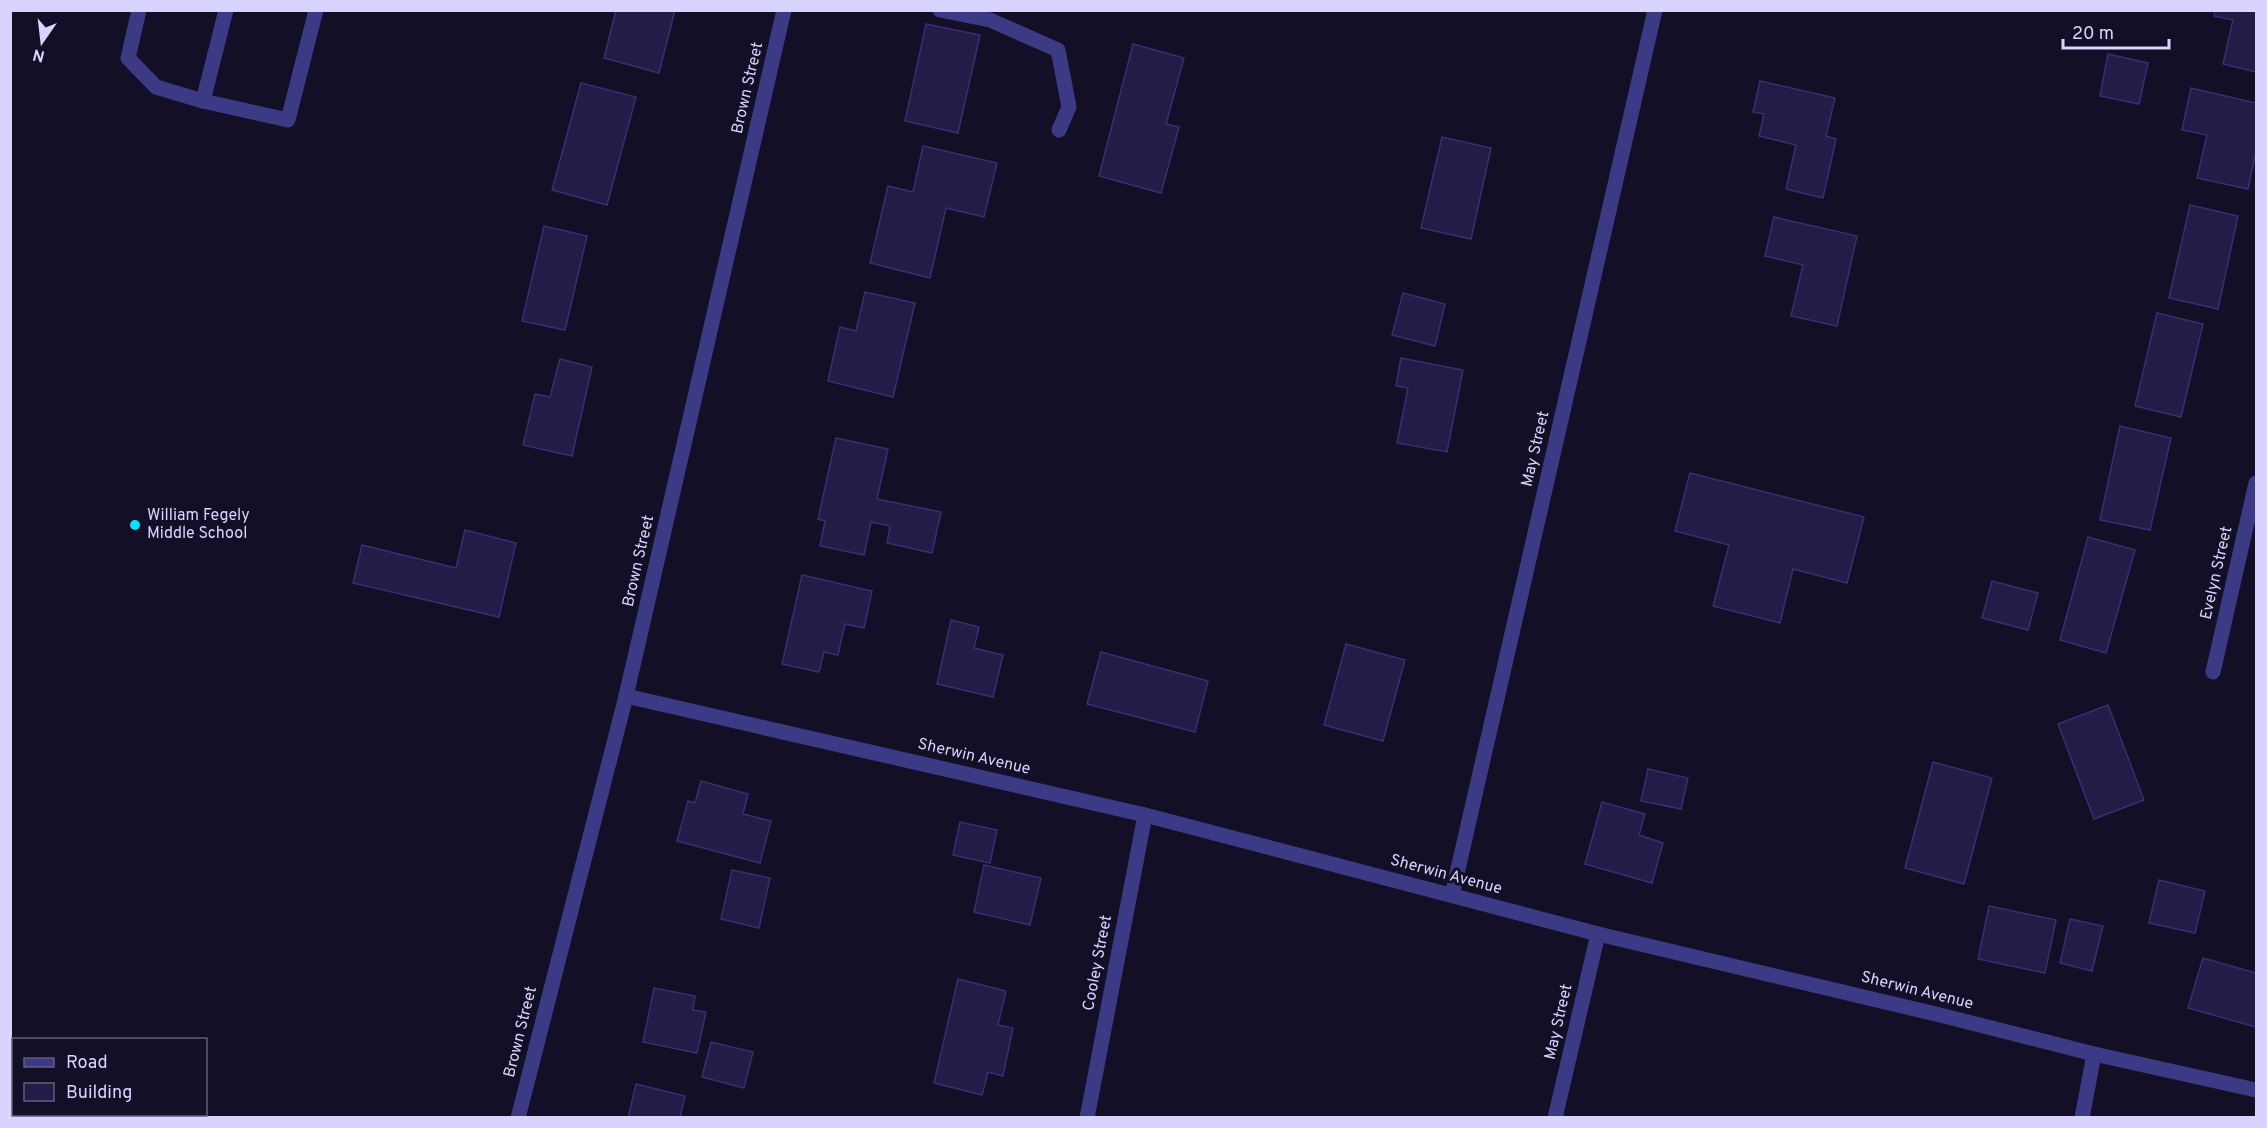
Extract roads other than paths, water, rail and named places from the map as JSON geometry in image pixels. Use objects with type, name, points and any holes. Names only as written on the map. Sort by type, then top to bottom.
[{"type":"street","points":[[139,10],[128,58],[156,87],[203,101],[288,120],[316,10]]},
{"type":"street","points":[[203,101],[226,10]]},
{"type":"street","name":"Brown Street","points":[[518,1118],[626,696],[784,10]]},
{"type":"street","points":[[940,10],[990,20],[1058,50],[1069,107],[1059,130]]},
{"type":"street","name":"May Street","points":[[1452,895],[1655,10]]},
{"type":"street","name":"Evelyn Street","points":[[2213,672],[2256,483]]},
{"type":"street","name":"Sherwin Avenue","points":[[626,696],[1145,815],[1598,934],[2094,1054],[2256,1090]]},
{"type":"street","name":"Cooley Street","points":[[1087,1118],[1145,815]]},
{"type":"street","name":"May Street","points":[[1555,1118],[1598,934]]},
{"type":"street","points":[[2082,1118],[2094,1054]]},
{"type":"place","name":"William Fegely Middle School","points":[[135,525]]}]
